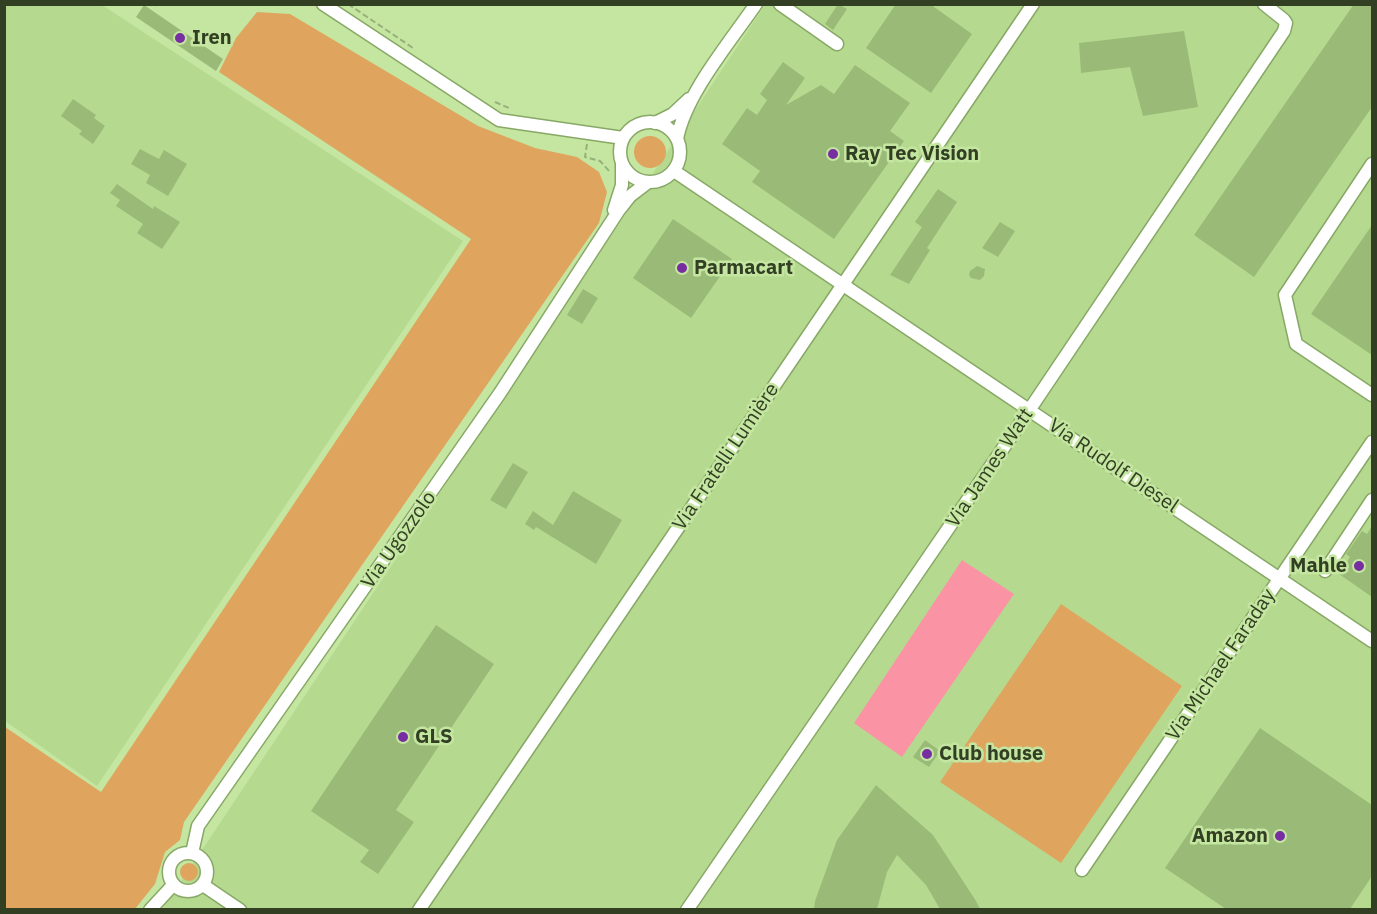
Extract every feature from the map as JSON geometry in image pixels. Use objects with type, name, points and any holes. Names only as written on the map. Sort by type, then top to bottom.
[{"type":"street","points":[[323,4],[499,120],[623,138]]},
{"type":"street","points":[[694,95],[673,114],[655,123],[637,125],[623,138],[620,156],[622,165],[628,174],[647,183],[662,180],[674,171],[680,155],[677,139],[680,125],[694,95],[756,4]]},
{"type":"street","points":[[780,4],[837,44]]},
{"type":"street","name":"Via Fratelli Lumière","points":[[419,909],[1032,4]]},
{"type":"street","name":"Via James Watt","points":[[687,909],[1030,409],[1284,31],[1286,23],[1281,16],[1264,4]]},
{"type":"street","points":[[655,123],[671,131],[677,139]]},
{"type":"street","points":[[1372,164],[1285,295],[1296,344],[1372,395]]},
{"type":"street","name":"Via Ugozzolo","points":[[608,226],[622,185],[622,165]]},
{"type":"street","name":"Via Rudolf Diesel","points":[[674,171],[1372,641]]},
{"type":"street","name":"Via Ugozzolo","points":[[192,853],[198,826],[500,393],[608,226],[630,196],[647,183]]},
{"type":"street","name":"Via Michael Faraday","points":[[1082,870],[1372,442]]},
{"type":"street","points":[[1325,571],[1372,500]]},
{"type":"street","points":[[192,853],[202,858],[208,869],[208,875],[198,889],[185,891],[173,885],[169,874],[171,862],[180,854],[192,853]]},
{"type":"street","points":[[150,909],[173,885]]},
{"type":"street","points":[[203,885],[240,909]]},
{"type":"path","points":[[348,4],[416,50]]},
{"type":"path","points":[[495,102],[514,111]]},
{"type":"path","points":[[589,133],[585,157],[600,161],[609,169],[612,180]]},
{"type":"shaded area","points":[[5,5],[102,5],[463,241],[97,786],[5,721]]},
{"type":"shaded area","points":[[765,5],[1372,5],[1372,909],[162,910]]},
{"type":"shaded area","points":[[257,12],[290,14],[478,126],[535,148],[577,157],[599,172],[607,192],[599,223],[184,822],[180,840],[165,852],[155,884],[135,909],[5,909],[5,727],[101,792],[471,239],[219,72],[236,38]]},
{"type":"shaded area","points":[[650,136],[661,141],[666,152],[661,163],[650,168],[639,163],[634,152],[639,141]]},
{"type":"shaded area","points":[[962,560],[1014,594],[902,757],[854,723]]},
{"type":"shaded area","points":[[1061,604],[1182,686],[1061,863],[940,782]]},
{"type":"shaded area","points":[[189,863],[195,866],[198,872],[195,878],[189,881],[183,878],[180,872],[183,866]]},
{"type":"building","points":[[838,4],[847,9],[833,30],[825,24]]},
{"type":"building","points":[[896,4],[930,4],[972,34],[931,93],[866,48]]},
{"type":"building","points":[[1354,4],[1372,4],[1372,107],[1254,277],[1194,235]]},
{"type":"building","name":"Iren","points":[[144,5],[223,59],[216,71],[136,17]]},
{"type":"building","points":[[1184,31],[1198,107],[1143,116],[1130,67],[1081,73],[1079,43]]},
{"type":"building","name":"Ray Tec Vision","points":[[783,62],[805,78],[786,105],[821,85],[834,94],[855,65],[910,103],[890,131],[904,141],[834,239],[752,182],[760,171],[722,144],[747,108],[757,115],[767,100],[760,94]]},
{"type":"building","points":[[73,99],[96,115],[94,118],[105,126],[93,144],[79,134],[82,131],[61,116]]},
{"type":"building","points":[[140,149],[159,159],[164,150],[187,164],[168,196],[146,183],[150,175],[131,164]]},
{"type":"building","points":[[117,184],[153,209],[154,206],[180,222],[162,249],[137,233],[143,224],[116,206],[120,200],[110,193]]},
{"type":"building","points":[[938,189],[957,202],[927,248],[930,250],[909,284],[890,275],[922,227],[915,222]]},
{"type":"building","name":"Parmacart","points":[[673,219],[732,259],[691,318],[633,278]]},
{"type":"building","points":[[1000,222],[1015,231],[998,257],[982,248]]},
{"type":"building","points":[[1372,225],[1372,355],[1311,314]]},
{"type":"building","points":[[977,266],[985,269],[984,276],[980,280],[971,278],[969,275],[970,271]]},
{"type":"building","points":[[583,289],[598,298],[582,324],[567,315]]},
{"type":"building","points":[[513,463],[528,472],[506,509],[490,500]]},
{"type":"building","points":[[573,491],[622,520],[596,564],[536,527],[534,530],[525,524],[533,511],[553,525]]},
{"type":"building","name":"Mahle","points":[[1372,526],[1372,597],[1339,574],[1350,557],[1346,554],[1362,531],[1367,534]]},
{"type":"building","name":"GLS","points":[[436,625],[494,664],[396,810],[414,822],[378,874],[360,862],[369,850],[311,811]]},
{"type":"building","name":"Amazon","points":[[1260,728],[1372,805],[1372,876],[1350,909],[1226,909],[1165,868]]},
{"type":"building","name":"Club house","points":[[925,740],[940,751],[929,767],[913,757]]},
{"type":"building","points":[[876,785],[933,835],[980,909],[940,909],[926,885],[897,855],[887,872],[877,909],[814,909],[837,840]]},
{"type":"place","name":"Iren","points":[[180,38]]},
{"type":"place","name":"Ray Tec Vision","points":[[833,154]]},
{"type":"place","name":"Parmacart","points":[[682,268]]},
{"type":"place","name":"Mahle","points":[[1359,566]]},
{"type":"place","name":"GLS","points":[[403,737]]},
{"type":"place","name":"Club house","points":[[927,754]]},
{"type":"place","name":"Amazon","points":[[1280,836]]}]
